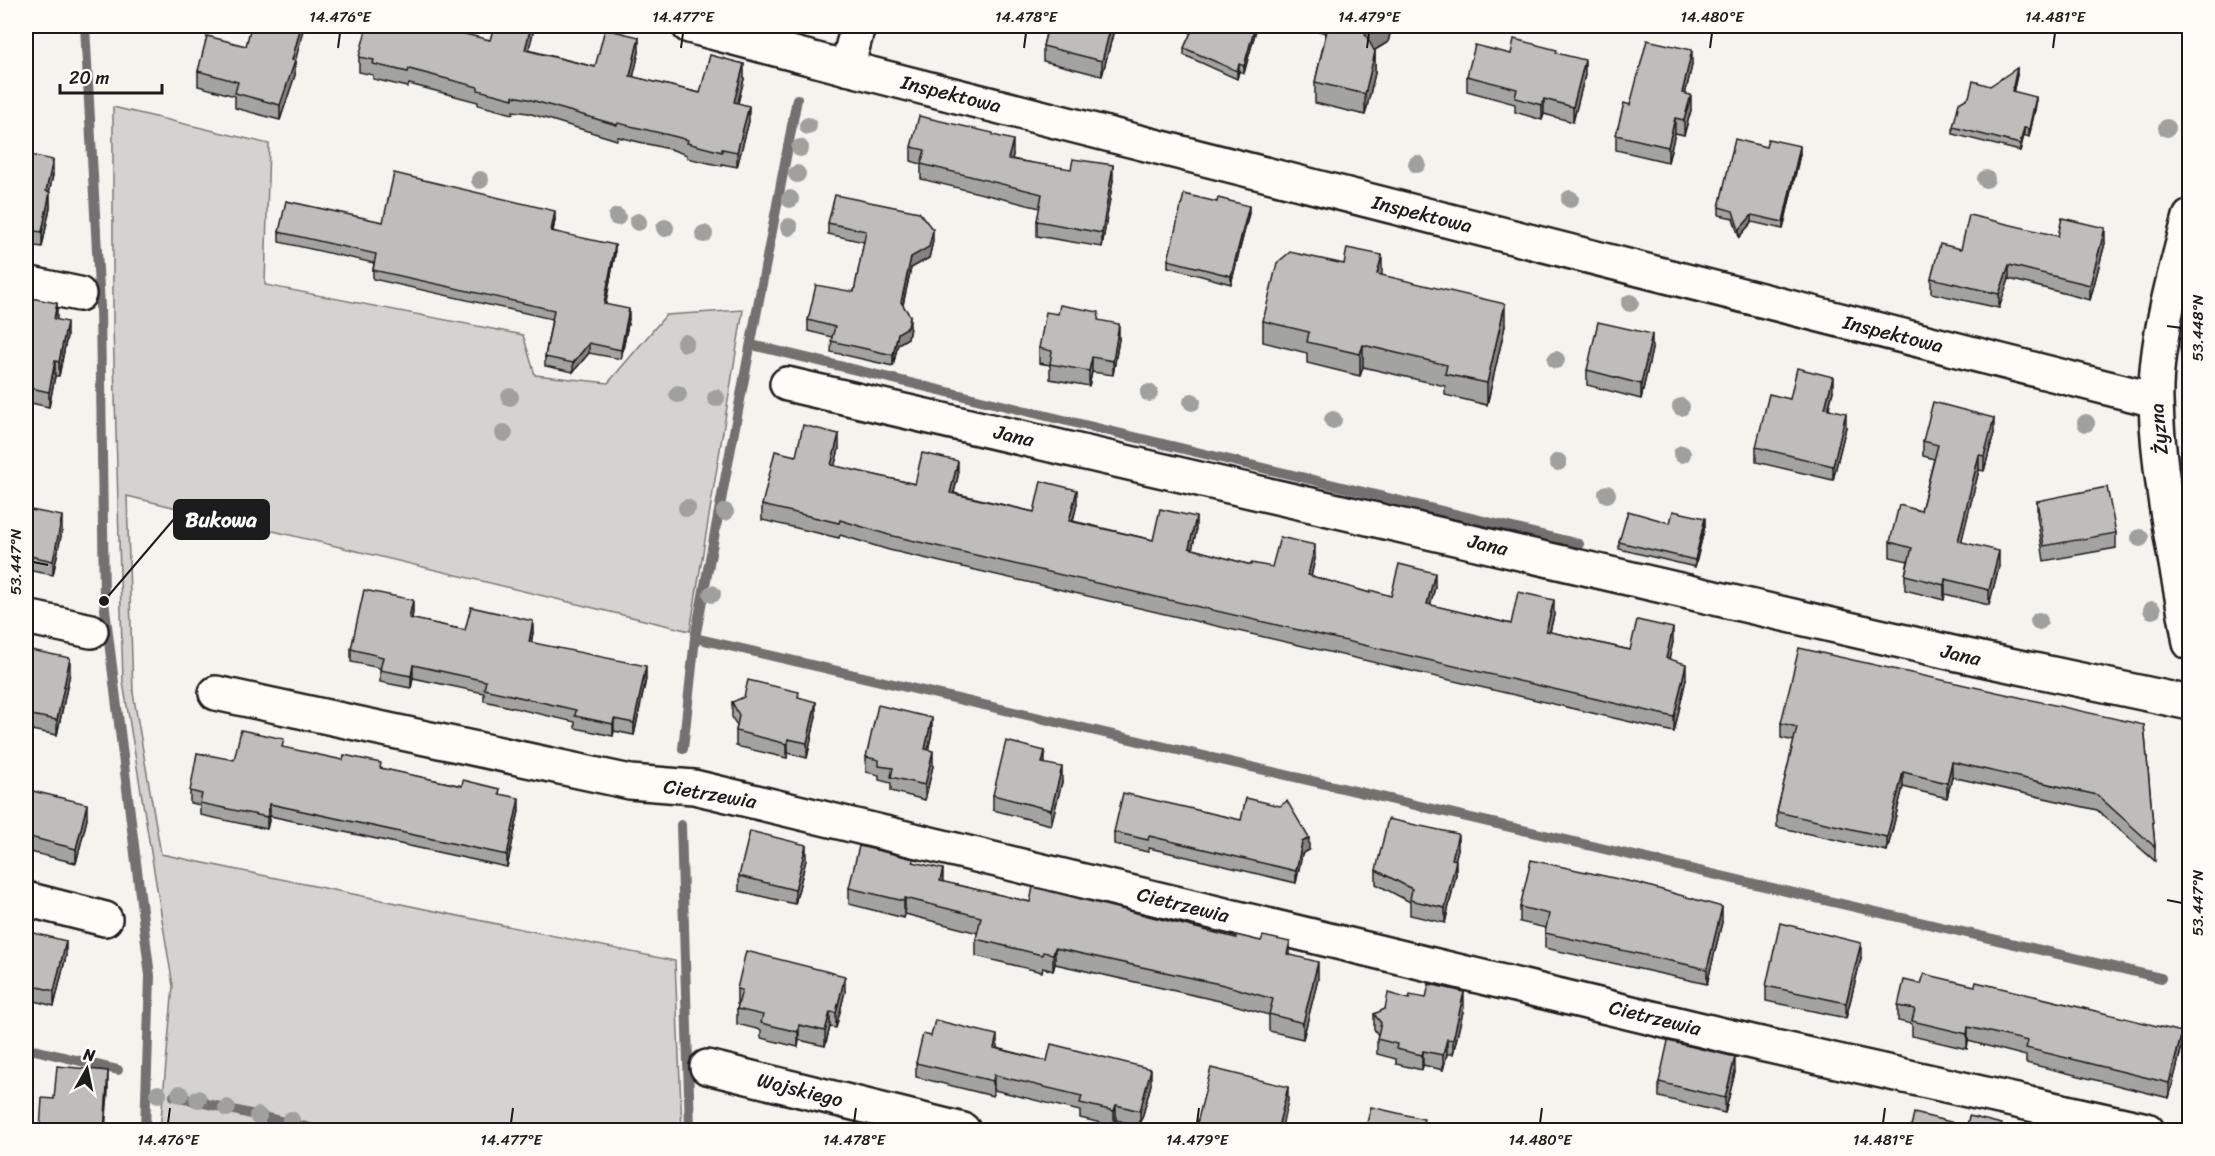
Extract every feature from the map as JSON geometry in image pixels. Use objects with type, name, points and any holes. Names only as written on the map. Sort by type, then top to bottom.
[{"type":"street","name":"Inspektowa","points":[[689,26],[2155,400]]},
{"type":"street","points":[[847,68],[858,26]]},
{"type":"street","name":"Żyzna","points":[[2190,217],[2171,293],[2158,359],[2155,400],[2169,517],[2190,643]]},
{"type":"street","points":[[26,283],[79,294]]},
{"type":"street","name":"Jana","points":[[787,384],[1942,651],[2190,703]]},
{"type":"street","points":[[26,617],[91,631]]},
{"type":"street","name":"Cietrzewia","points":[[216,693],[630,782],[694,787],[1752,1042],[2147,1131]]},
{"type":"street","points":[[26,899],[105,919]]},
{"type":"street","name":"Wojskiego","points":[[707,1067],[963,1131]]},
{"type":"shaded area","points":[[113,107],[269,144],[265,285],[523,335],[535,375],[608,383],[666,315],[743,310],[690,631],[127,496],[133,693],[161,854],[675,961],[682,1130],[160,1130],[173,986],[123,682],[113,325]]},
{"type":"shaded area","points":[[2178,338],[2189,340],[2189,402]]},
{"type":"building","points":[[251,26],[301,26],[292,60],[295,61],[280,105],[235,93],[238,82],[198,71],[207,36],[246,46]]},
{"type":"building","points":[[367,26],[432,26],[490,40],[494,26],[531,26],[525,50],[595,67],[605,29],[639,37],[630,76],[700,93],[710,55],[744,64],[734,102],[749,106],[737,152],[722,149],[722,152],[687,143],[688,140],[673,136],[618,123],[617,125],[528,99],[513,96],[513,99],[478,90],[478,87],[409,69],[408,72],[373,64],[374,60],[359,57]]},
{"type":"building","points":[[1048,26],[1111,26],[1102,61],[1043,46]]},
{"type":"building","points":[[1194,26],[1255,26],[1244,66],[1239,64],[1237,71],[1184,48]]},
{"type":"building","points":[[1328,26],[1380,26],[1365,34],[1375,52],[1365,94],[1315,82]]},
{"type":"building","points":[[1514,39],[1585,60],[1573,107],[1544,99],[1542,105],[1515,98],[1517,89],[1467,76],[1475,45],[1511,54]]},
{"type":"building","points":[[1647,40],[1692,50],[1682,93],[1691,95],[1684,120],[1675,118],[1668,147],[1616,135],[1624,103],[1630,105]]},
{"type":"building","points":[[2017,68],[2012,91],[2036,97],[2029,129],[2024,128],[2020,144],[1953,127],[1959,103],[1969,97],[1973,81],[1990,86]]},
{"type":"building","points":[[919,116],[993,133],[993,135],[1013,140],[1008,159],[1071,169],[1073,159],[1113,165],[1102,233],[1037,221],[1042,194],[921,164],[925,150],[911,147]]},
{"type":"building","points":[[1735,139],[1766,147],[1768,139],[1800,146],[1783,222],[1752,215],[1739,230],[1733,211],[1719,207]]},
{"type":"building","points":[[26,154],[53,160],[46,191],[50,192],[42,232],[28,230],[26,244]]},
{"type":"building","points":[[394,173],[555,211],[551,231],[615,245],[604,304],[629,309],[621,350],[589,343],[573,363],[545,357],[554,310],[373,270],[376,254],[279,232],[286,201],[383,222]]},
{"type":"building","points":[[1184,194],[1217,202],[1218,198],[1249,206],[1231,276],[1168,260]]},
{"type":"building","points":[[835,195],[919,212],[933,230],[929,247],[911,257],[901,302],[910,316],[908,327],[898,333],[893,355],[831,341],[835,327],[808,320],[816,285],[854,292],[866,231],[828,223]]},
{"type":"building","points":[[1969,215],[2058,236],[2062,218],[2105,228],[2090,285],[2009,265],[1999,294],[1931,278],[1940,244],[1961,249]]},
{"type":"building","points":[[1347,248],[1382,255],[1377,274],[1505,304],[1487,383],[1445,374],[1447,365],[1363,345],[1360,354],[1307,342],[1309,332],[1263,321],[1277,263],[1290,252],[1344,264]]},
{"type":"building","points":[[26,297],[57,303],[54,319],[67,322],[59,362],[55,361],[49,392],[26,387]]},
{"type":"building","points":[[1060,305],[1099,312],[1098,320],[1119,324],[1113,361],[1092,357],[1089,371],[1050,364],[1052,351],[1039,348],[1046,312],[1058,314]]},
{"type":"building","points":[[1598,322],[1652,334],[1641,384],[1587,370]]},
{"type":"building","points":[[1797,368],[1833,377],[1825,408],[1846,413],[1833,466],[1756,447],[1769,394],[1790,399]]},
{"type":"building","points":[[1933,402],[1994,418],[1984,456],[1979,455],[1958,541],[1999,551],[1989,590],[1945,579],[1944,585],[1905,575],[1912,548],[1890,542],[1899,505],[1921,511],[1938,445],[1923,441]]},
{"type":"building","points":[[803,425],[839,434],[831,465],[915,484],[922,453],[958,461],[950,493],[1034,512],[1041,481],[1077,490],[1069,521],[1153,540],[1160,509],[1196,517],[1189,548],[1251,565],[1251,563],[1272,567],[1280,537],[1315,545],[1308,575],[1370,593],[1370,590],[1391,596],[1399,564],[1435,573],[1427,604],[1511,624],[1518,592],[1554,600],[1546,631],[1630,650],[1637,620],[1673,628],[1666,658],[1686,664],[1674,717],[889,535],[840,520],[839,523],[762,505],[775,451],[796,456]]},
{"type":"building","points":[[2107,487],[2116,533],[2044,546],[2037,501]]},
{"type":"building","points":[[26,509],[62,516],[53,561],[26,555]]},
{"type":"building","points":[[1628,511],[1670,523],[1673,511],[1705,518],[1695,560],[1619,542]]},
{"type":"building","points":[[364,590],[413,600],[409,618],[465,630],[471,607],[533,621],[529,642],[646,666],[634,723],[614,719],[613,724],[575,716],[576,710],[484,689],[486,681],[413,665],[411,676],[380,670],[383,657],[351,649]]},
{"type":"building","points":[[1799,648],[2144,725],[2155,847],[2097,795],[1952,762],[1947,783],[1903,772],[1887,837],[1777,812],[1797,727],[1781,723]]},
{"type":"building","points":[[26,649],[70,658],[57,720],[26,714]]},
{"type":"building","points":[[748,680],[799,692],[798,697],[816,702],[807,743],[788,739],[787,744],[736,731],[739,715],[732,702],[744,697]]},
{"type":"building","points":[[878,705],[932,718],[925,749],[933,751],[925,785],[891,777],[893,768],[879,766],[879,760],[866,757]]},
{"type":"building","points":[[241,730],[284,739],[282,747],[343,760],[344,755],[381,763],[380,768],[462,786],[463,780],[500,789],[499,794],[519,798],[507,855],[270,804],[267,817],[200,803],[202,794],[190,791],[197,753],[234,760]]},
{"type":"building","points":[[1006,741],[1045,751],[1042,763],[1062,767],[1051,810],[993,795]]},
{"type":"building","points":[[33,791],[87,804],[76,849],[26,836],[26,819]]},
{"type":"building","points":[[1123,793],[1241,820],[1246,798],[1280,806],[1287,801],[1309,838],[1302,842],[1296,871],[1149,836],[1148,840],[1114,832]]},
{"type":"building","points":[[1388,819],[1458,834],[1452,859],[1456,860],[1445,908],[1410,900],[1412,889],[1376,870]]},
{"type":"building","points":[[750,831],[806,845],[795,890],[739,876]]},
{"type":"building","points":[[859,846],[914,859],[913,862],[943,869],[940,881],[1030,902],[1033,887],[1236,938],[1236,935],[1261,941],[1263,936],[1290,942],[1287,954],[1318,962],[1303,1023],[1269,1014],[1273,999],[1224,985],[1055,948],[1053,954],[1043,952],[1042,955],[976,939],[981,917],[905,898],[904,901],[849,888]]},
{"type":"building","points":[[1531,860],[1641,884],[1722,907],[1707,969],[1545,933],[1549,914],[1520,907]]},
{"type":"building","points":[[1780,923],[1861,943],[1846,1003],[1766,986]]},
{"type":"building","points":[[26,931],[66,941],[54,991],[26,984]]},
{"type":"building","points":[[746,951],[845,976],[836,1013],[830,1012],[825,1031],[799,1025],[798,1032],[761,1023],[763,1015],[737,1009],[742,990],[737,989]]},
{"type":"building","points":[[1924,974],[1975,986],[1976,982],[2182,1032],[2169,1083],[2026,1048],[2028,1041],[1968,1027],[1967,1034],[1912,1021],[1915,1009],[1898,1006],[1904,980],[1921,984]]},
{"type":"building","points":[[1429,984],[1464,992],[1453,1040],[1447,1039],[1443,1055],[1423,1051],[1422,1055],[1396,1049],[1397,1044],[1377,1039],[1381,1023],[1374,1014],[1385,1009],[1388,993],[1409,999],[1410,995],[1426,998]]},
{"type":"building","points":[[935,1020],[997,1035],[994,1048],[1047,1061],[1051,1044],[1151,1069],[1140,1111],[1116,1105],[1114,1111],[1080,1103],[1082,1096],[994,1075],[993,1081],[916,1063],[923,1034],[931,1036]]},
{"type":"building","points":[[1668,1041],[1735,1057],[1725,1098],[1659,1082]]},
{"type":"building","points":[[57,1066],[108,1071],[104,1131],[40,1131],[42,1098],[54,1099]]},
{"type":"building","points":[[1211,1068],[1288,1087],[1277,1131],[1195,1131]]},
{"type":"building","points":[[1371,1107],[1424,1119],[1421,1131],[1365,1131]]},
{"type":"building","points":[[1914,1113],[1967,1126],[1969,1116],[2002,1124],[2001,1131],[1910,1131]]},
{"type":"waterway","points":[[85,26],[100,307],[104,601],[150,976],[145,1130]]},
{"type":"waterway","points":[[683,749],[695,638],[797,99]]},
{"type":"waterway","points":[[752,345],[1579,544]]},
{"type":"waterway","points":[[695,638],[2161,978]]},
{"type":"waterway","points":[[681,825],[690,1130]]},
{"type":"waterway","points":[[26,1048],[118,1070]]},
{"type":"waterway","points":[[174,1096],[319,1130]]},
{"type":"place","name":"Bukowa","points":[[104,601]]}]
